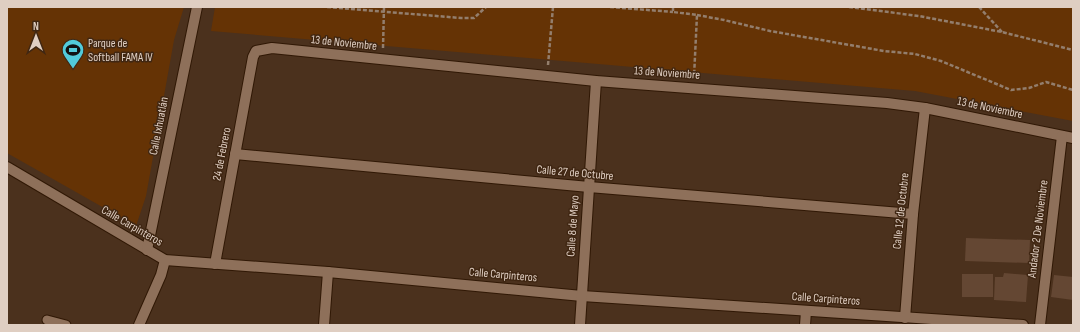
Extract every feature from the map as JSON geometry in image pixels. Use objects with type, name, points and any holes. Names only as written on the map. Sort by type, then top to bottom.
[{"type":"street","name":"Calle Ixhuatlán","points":[[147,250],[196,7]]},
{"type":"street","name":"13 de Noviembre","points":[[256,51],[272,48],[596,81],[887,103],[925,108],[1073,138]]},
{"type":"street","name":"24 de Febrero","points":[[214,264],[253,57],[256,51]]},
{"type":"street","name":"Calle 8 de Mayo","points":[[580,325],[596,81]]},
{"type":"street","name":"Calle 12 de Octubre","points":[[905,318],[913,214],[925,108]]},
{"type":"street","name":"Andador 2 De Noviembre","points":[[1040,325],[1062,136]]},
{"type":"street","name":"Calle 27 de Octubre","points":[[235,154],[589,187],[913,214]]},
{"type":"street","name":"Calle Carpinteros","points":[[7,167],[165,260],[328,272],[582,296],[1023,325]]},
{"type":"street","points":[[139,325],[161,275],[165,260]]},
{"type":"street","points":[[324,325],[328,272]]},
{"type":"street","points":[[805,325],[806,311]]},
{"type":"lane","points":[[47,320],[66,325]]},
{"type":"path","points":[[327,7],[468,18],[474,18],[486,7]]},
{"type":"path","points":[[383,59],[384,7]]},
{"type":"path","points":[[547,76],[553,7]]},
{"type":"path","points":[[610,7],[697,15],[770,31],[884,51],[915,54],[941,61],[1011,90],[1029,88],[1046,82],[1073,90]]},
{"type":"path","points":[[673,7],[673,12]]},
{"type":"path","points":[[849,7],[919,16],[1002,32],[1073,50]]},
{"type":"path","points":[[979,7],[1002,32]]},
{"type":"path","points":[[694,88],[697,15]]},
{"type":"shaded area","name":"Parque de Softball FAMA IV","points":[[7,7],[184,7],[174,40],[146,196],[136,226],[7,153]]},
{"type":"shaded area","points":[[215,7],[1073,7],[1073,121],[915,91],[211,31]]},
{"type":"building","points":[[966,238],[1030,240],[1029,263],[965,261]]},
{"type":"building","points":[[1004,273],[1028,275],[1026,302],[994,300],[995,277],[1003,277]]},
{"type":"building","points":[[962,274],[993,274],[993,297],[962,297]]},
{"type":"building","points":[[1054,275],[1073,277],[1073,300],[1051,297]]},
{"type":"place","name":"Parque de Softball FAMA IV","points":[[73,70]]}]
